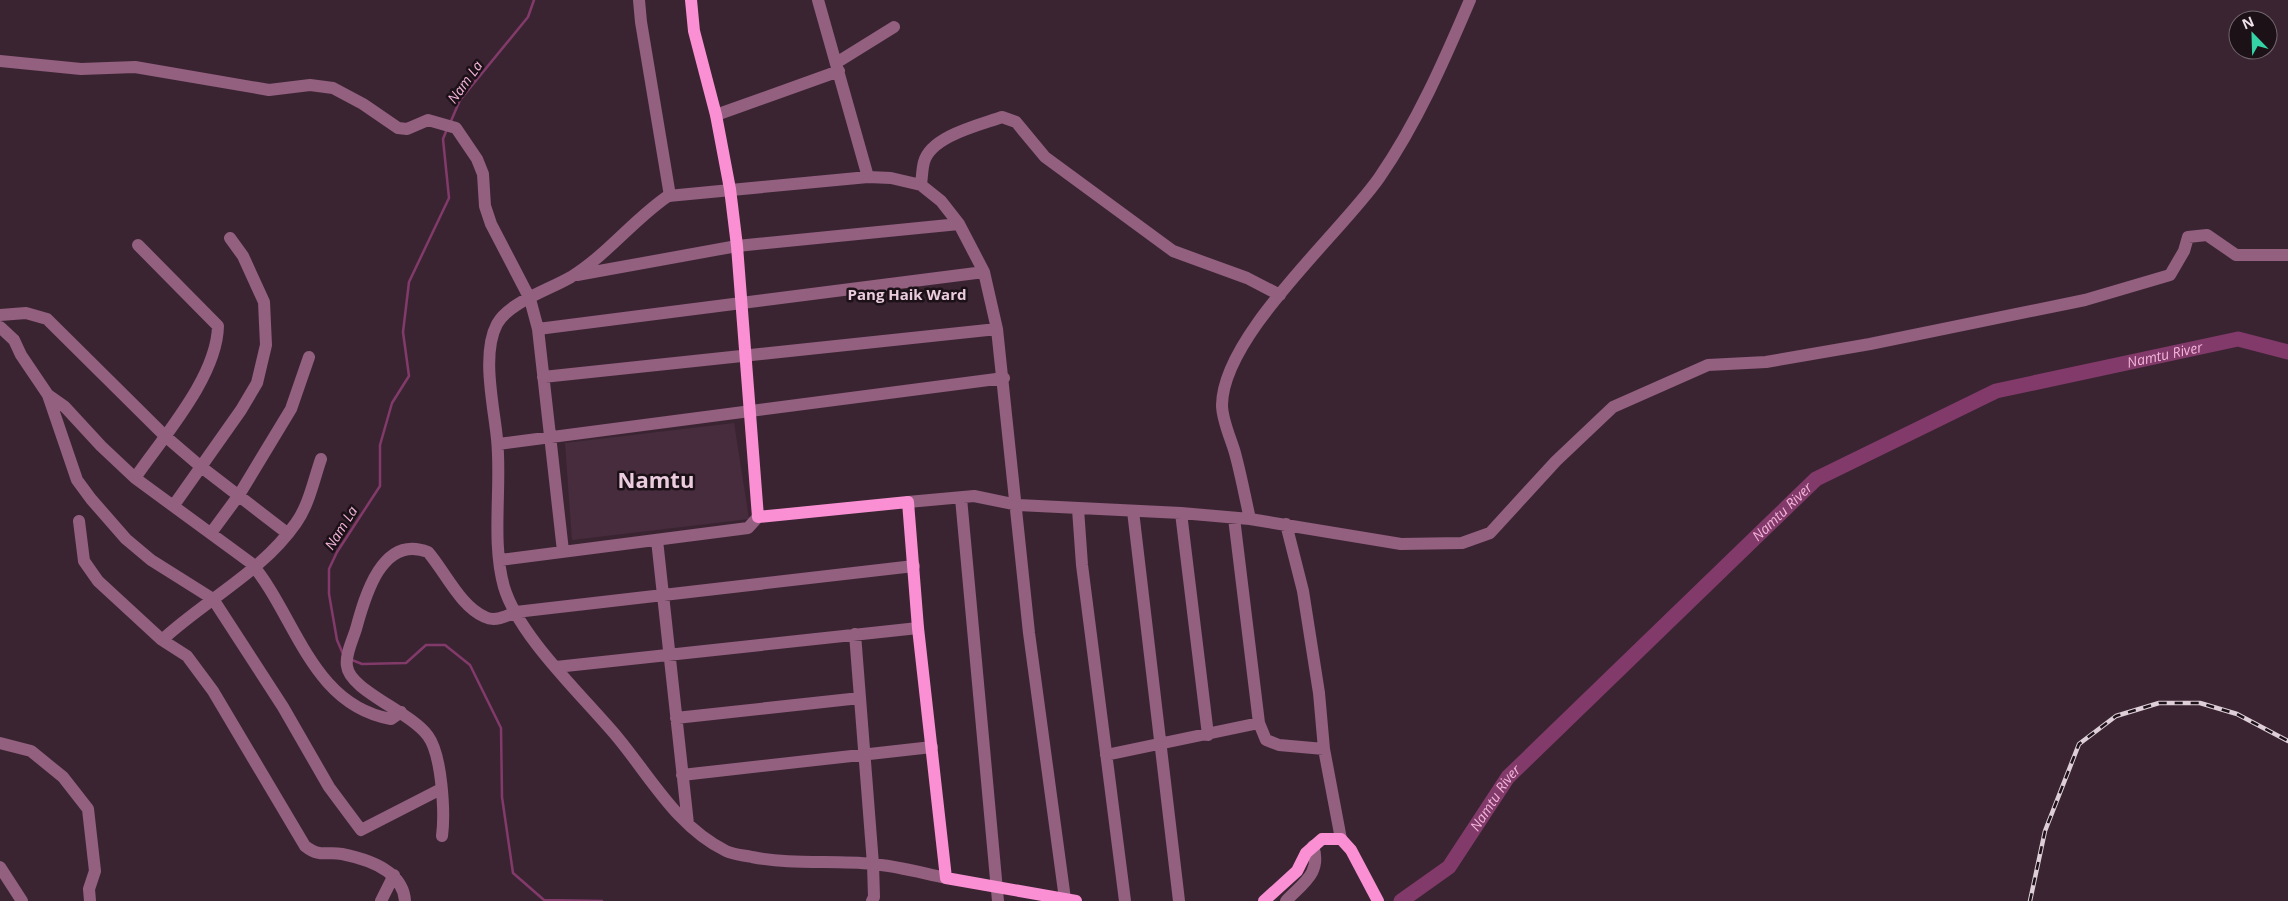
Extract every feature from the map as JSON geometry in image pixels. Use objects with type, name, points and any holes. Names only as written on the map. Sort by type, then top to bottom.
[{"type":"main road","points":[[691,0],[694,31],[716,115],[730,190],[737,246],[758,517],[908,502],[918,628],[946,878],[998,895],[1070,900]]},
{"type":"main road","points":[[1264,901],[1297,871],[1306,853],[1313,846],[1322,839],[1341,839],[1351,850],[1378,901]]},
{"type":"street","points":[[639,0],[670,196]]},
{"type":"street","points":[[818,0],[868,177]]},
{"type":"street","points":[[1250,519],[1222,406],[1227,380],[1236,359],[1280,295],[1378,179],[1416,118],[1444,61],[1470,0]]},
{"type":"street","points":[[716,115],[838,67],[894,28]]},
{"type":"street","points":[[0,61],[81,69],[135,67],[269,90],[310,85],[333,88],[363,104],[398,128],[407,129],[428,120],[454,127],[477,159],[483,174],[485,206],[491,224],[530,299],[538,329],[562,551]]},
{"type":"street","points":[[921,185],[924,161],[933,148],[947,137],[1002,117],[1016,122],[1045,157],[1173,251],[1246,278],[1280,295]]},
{"type":"street","points":[[946,878],[873,864],[806,864],[770,860],[730,853],[708,841],[672,807],[619,740],[544,655],[516,612],[504,587],[500,560],[498,444],[489,361],[496,326],[507,310],[572,276],[607,252],[647,210],[670,196],[868,177],[891,178],[921,185],[941,201],[959,224],[984,272],[997,329],[1018,505],[1029,633],[1070,900]]},
{"type":"street","points":[[572,276],[737,246],[959,224]]},
{"type":"street","points":[[908,502],[974,496],[1018,505],[1181,513],[1250,519],[1401,544],[1462,543],[1490,534],[1556,461],[1613,408],[1708,365],[1766,362],[1870,344],[2085,300],[2170,275],[2184,251],[2188,237],[2207,235],[2236,255],[2288,255]]},
{"type":"street","points":[[174,505],[241,410],[258,382],[266,345],[264,302],[243,256],[230,238]]},
{"type":"street","points":[[135,478],[192,395],[209,364],[218,340],[218,326],[138,245]]},
{"type":"street","points":[[538,329],[984,272]]},
{"type":"street","points":[[0,315],[26,314],[47,319],[165,436],[200,466],[287,533]]},
{"type":"street","points":[[0,327],[14,340],[21,355],[48,395],[77,480],[91,500],[126,539],[150,560],[212,599],[283,707],[329,787],[361,830],[441,789]]},
{"type":"street","points":[[543,377],[997,329]]},
{"type":"street","points":[[211,533],[239,495],[291,409],[309,357]]},
{"type":"street","points":[[498,444],[1004,378]]},
{"type":"street","points":[[48,395],[64,408],[135,478],[174,505],[254,568],[286,617],[303,651],[332,685],[373,716],[391,719],[401,712]]},
{"type":"street","points":[[162,640],[254,568],[297,522],[310,492],[320,458]]},
{"type":"street","points":[[961,498],[998,895]]},
{"type":"street","points":[[1078,509],[1082,565],[1125,901]]},
{"type":"street","points":[[1133,511],[1178,901]]},
{"type":"street","points":[[1181,513],[1208,734]]},
{"type":"street","points":[[500,560],[748,528],[758,517]]},
{"type":"street","points":[[1234,518],[1259,723],[1266,740],[1324,750]]},
{"type":"street","points":[[79,521],[84,561],[98,581],[162,640],[187,656],[214,691],[305,846],[318,854],[340,854],[388,870],[394,875],[404,901]]},
{"type":"street","points":[[1286,524],[1303,591],[1319,693],[1324,750],[1341,839]]},
{"type":"street","points":[[657,540],[688,824]]},
{"type":"street","points":[[442,836],[444,804],[430,738],[422,728],[401,712],[360,688],[351,677],[346,665],[366,592],[373,579],[396,553],[419,549],[428,552],[468,604],[486,618],[496,619],[516,612],[914,566]]},
{"type":"street","points":[[556,667],[918,628]]},
{"type":"street","points":[[855,634],[873,864],[874,897],[872,901]]},
{"type":"street","points":[[676,718],[860,698]]},
{"type":"street","points":[[1106,754],[1161,745],[1259,723]]},
{"type":"street","points":[[0,743],[32,751],[63,777],[88,809],[95,871],[89,889],[90,901]]},
{"type":"street","points":[[682,775],[932,747]]},
{"type":"street","points":[[1286,901],[1316,867],[1317,858],[1313,846]]},
{"type":"street","points":[[0,867],[22,901]]},
{"type":"street","points":[[381,901],[394,875]]},
{"type":"shaded area","points":[[734,423],[749,519],[572,540],[565,443]]},
{"type":"waterway","name":"Nam La","points":[[451,121],[460,100],[528,17],[534,0]]},
{"type":"waterway","name":"Nam La","points":[[343,654],[337,640],[329,594],[329,569],[337,552],[380,486],[380,445],[392,403],[409,376],[403,332],[409,282],[449,198],[443,139],[447,129]]},
{"type":"waterway","name":"Namtu River","points":[[1401,901],[1449,867],[1508,777],[1816,479],[1996,391],[2238,339],[2288,352]]},
{"type":"waterway","name":"Nam La","points":[[352,660],[362,664],[406,663],[426,645],[445,645],[470,665],[501,728],[502,797],[513,873],[544,900],[602,901]]},
{"type":"railway","points":[[2030,901],[2045,831],[2079,744],[2116,716],[2159,703],[2200,703],[2237,714],[2288,741]]},
{"type":"district","name":"Pang Haik Ward","points":[[907,295]]},
{"type":"district","name":"Namtu","points":[[656,480]]}]
